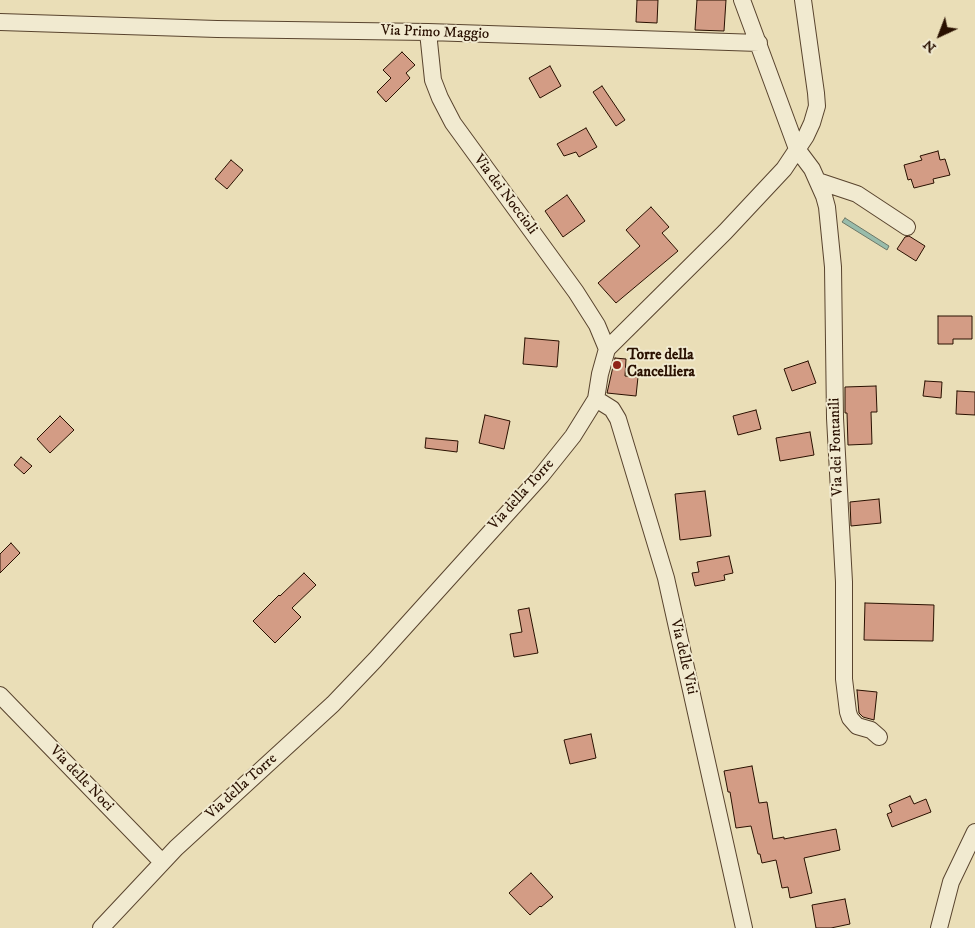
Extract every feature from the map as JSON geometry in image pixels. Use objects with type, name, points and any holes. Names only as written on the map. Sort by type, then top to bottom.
[{"type":"street","points":[[742,0],[798,148]]},
{"type":"street","name":"Via della Torre","points":[[101,928],[162,862],[327,709],[375,660],[546,469],[577,430],[596,399],[607,349],[770,185],[798,148],[816,113],[817,100],[803,0]]},
{"type":"street","name":"Via Primo Maggio","points":[[0,22],[227,29],[428,32],[759,43]]},
{"type":"street","name":"Via dei Noccioli","points":[[428,32],[434,80],[440,98],[453,123],[576,292],[597,325],[607,349]]},
{"type":"street","name":"Via dei Fontanili","points":[[798,148],[808,161],[824,196],[834,267],[835,418],[843,560],[845,690],[850,718],[857,726],[870,730],[879,737]]},
{"type":"street","points":[[818,181],[857,194],[907,227]]},
{"type":"street","name":"Via delle Viti","points":[[596,399],[612,409],[618,419],[666,578],[744,928]]},
{"type":"street","name":"Via delle Noci","points":[[0,695],[162,862]]},
{"type":"street","points":[[939,928],[951,882],[975,832]]},
{"type":"shaded area","points":[[845,218],[889,246],[887,250],[842,222]]},
{"type":"building","points":[[637,0],[658,0],[657,23],[636,22]]},
{"type":"building","points":[[697,0],[726,0],[724,31],[695,30]]},
{"type":"building","points":[[402,52],[415,65],[406,73],[410,78],[386,102],[377,92],[391,78],[383,70]]},
{"type":"building","points":[[550,66],[561,86],[540,98],[529,78]]},
{"type":"building","points":[[602,86],[625,120],[616,126],[593,92]]},
{"type":"building","points":[[586,128],[597,147],[579,157],[576,152],[564,156],[557,144]]},
{"type":"building","points":[[938,151],[940,160],[945,159],[950,175],[933,179],[934,183],[914,188],[911,179],[908,180],[904,165],[922,160],[920,156]]},
{"type":"building","points":[[231,160],[243,170],[227,189],[215,179]]},
{"type":"building","points":[[567,195],[585,221],[563,237],[545,211]]},
{"type":"building","points":[[651,207],[669,227],[662,233],[678,251],[616,303],[598,283],[640,246],[626,230]]},
{"type":"building","points":[[909,236],[925,246],[916,261],[897,249],[905,237]]},
{"type":"building","points":[[938,316],[972,316],[972,339],[953,339],[953,344],[938,344]]},
{"type":"building","points":[[525,338],[559,341],[557,367],[523,364]]},
{"type":"building","points":[[615,358],[626,359],[625,376],[638,377],[636,396],[607,393]]},
{"type":"building","points":[[808,361],[816,383],[792,391],[784,369]]},
{"type":"building","points":[[925,381],[942,382],[941,398],[923,396]]},
{"type":"building","points":[[876,386],[877,412],[871,412],[872,444],[848,445],[845,387]]},
{"type":"building","points":[[957,391],[975,392],[975,415],[956,414]]},
{"type":"building","points":[[756,410],[761,429],[738,435],[733,416]]},
{"type":"building","points":[[485,415],[510,421],[504,449],[479,443]]},
{"type":"building","points":[[60,416],[74,430],[50,453],[37,439]]},
{"type":"building","points":[[810,432],[814,455],[780,461],[776,438]]},
{"type":"building","points":[[426,438],[458,441],[457,452],[425,448]]},
{"type":"building","points":[[21,457],[32,466],[24,474],[14,465]]},
{"type":"building","points":[[705,491],[711,536],[680,540],[675,494]]},
{"type":"building","points":[[879,499],[881,523],[851,526],[850,502]]},
{"type":"building","points":[[11,543],[20,553],[0,573],[0,554]]},
{"type":"building","points":[[729,556],[733,573],[724,575],[725,580],[695,586],[692,573],[699,572],[697,562]]},
{"type":"building","points":[[304,573],[316,585],[292,608],[301,617],[275,643],[253,621]]},
{"type":"building","points":[[865,603],[934,605],[933,641],[864,640]]},
{"type":"building","points":[[529,608],[538,653],[514,657],[510,634],[522,632],[518,610]]},
{"type":"building","points":[[857,690],[877,692],[874,720],[863,717],[859,713]]},
{"type":"building","points":[[591,734],[596,758],[570,764],[564,740]]},
{"type":"building","points":[[752,766],[759,803],[767,802],[773,839],[784,837],[784,839],[836,829],[840,850],[804,858],[812,893],[790,898],[788,887],[782,888],[776,860],[762,863],[751,826],[736,828],[730,792],[728,792],[724,771]]},
{"type":"building","points":[[910,796],[914,804],[926,799],[931,812],[892,827],[887,814],[892,812],[889,805]]},
{"type":"building","points":[[531,873],[553,897],[530,915],[509,893]]},
{"type":"building","points":[[845,899],[850,924],[831,928],[816,928],[812,905]]},
{"type":"place","name":"Torre della Cancelliera","points":[[617,365]]}]
